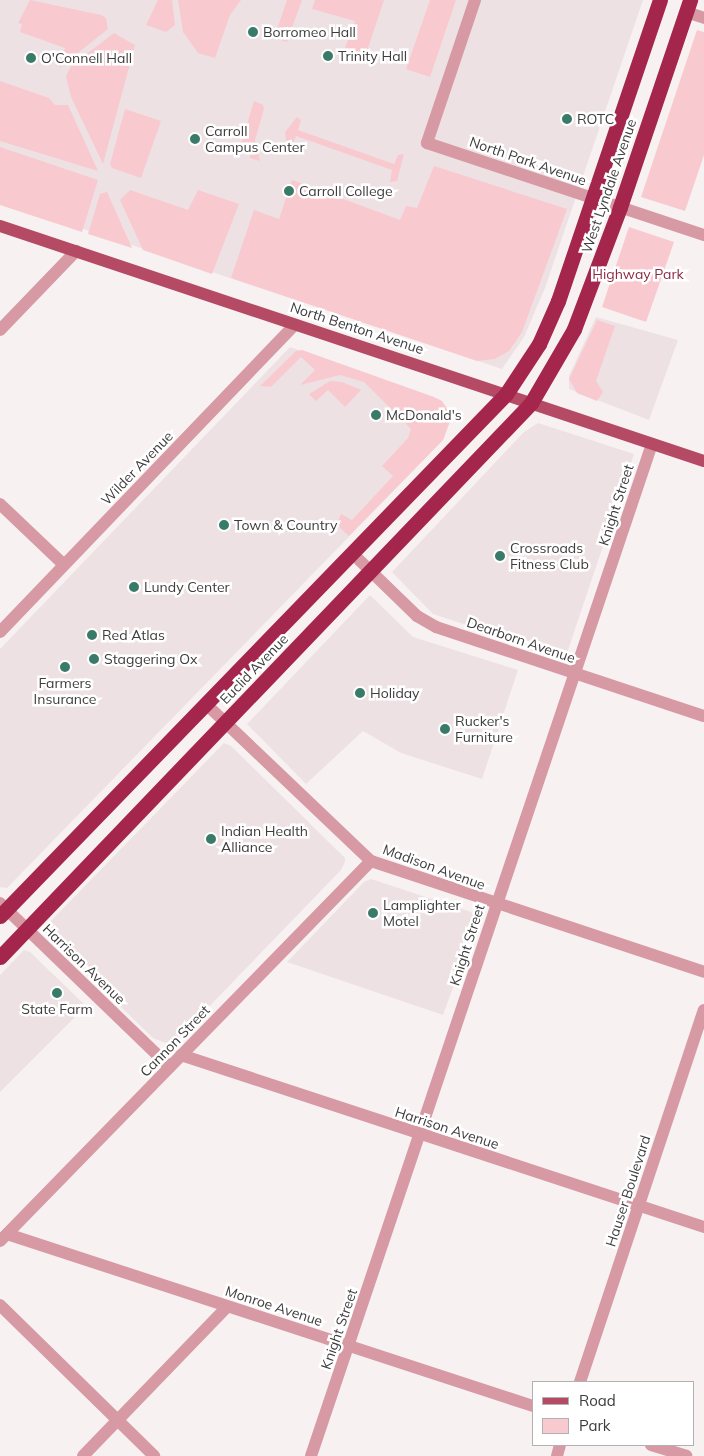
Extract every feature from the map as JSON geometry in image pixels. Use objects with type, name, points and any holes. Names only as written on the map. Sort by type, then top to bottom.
[{"type":"highway","name":"West Lyndale Avenue","points":[[506,394],[548,328],[660,0]]},
{"type":"highway","name":"West Lyndale Avenue","points":[[530,404],[574,329],[620,207],[688,6]]},
{"type":"highway","name":"Euclid Avenue","points":[[2,909],[206,704],[506,394]]},
{"type":"highway","name":"Euclid Avenue","points":[[0,956],[371,572],[530,404]]},
{"type":"main road","name":"North Benton Avenue","points":[[0,226],[704,461]]},
{"type":"street","name":"North Park Avenue","points":[[475,0],[428,143],[704,236]]},
{"type":"street","points":[[688,6],[704,18]]},
{"type":"street","points":[[0,330],[76,251]]},
{"type":"street","name":"Wilder Avenue","points":[[0,632],[295,324]]},
{"type":"street","name":"Knight Street","points":[[311,1456],[652,444]]},
{"type":"street","points":[[0,504],[64,565]]},
{"type":"street","name":"Dearborn Avenue","points":[[352,553],[417,616],[436,627],[704,716]]},
{"type":"street","name":"Madison Avenue","points":[[206,704],[371,861],[496,906],[704,972]]},
{"type":"street","name":"Cannon Street","points":[[4,1237],[371,861]]},
{"type":"street","name":"Harrison Avenue","points":[[2,909],[26,929],[170,1067]]},
{"type":"street","name":"Hauser Boulevard","points":[[580,1381],[704,1010]]},
{"type":"street","name":"Harrison Avenue","points":[[181,1055],[420,1135],[704,1226]]},
{"type":"street","name":"Monroe Avenue","points":[[4,1237],[532,1406]]},
{"type":"street","points":[[0,1305],[154,1456]]},
{"type":"street","points":[[83,1456],[226,1307]]},
{"type":"street","points":[[655,1446],[686,1456]]},
{"type":"shaded area","name":"Carroll College","points":[[0,0],[643,0],[545,288],[524,337],[502,369],[0,201]]},
{"type":"shaded area","points":[[596,317],[678,340],[649,420],[569,389],[569,376]]},
{"type":"shaded area","points":[[290,347],[442,401],[452,416],[443,440],[7,888],[0,887],[0,649]]},
{"type":"shaded area","points":[[538,423],[634,454],[567,653],[561,656],[433,614],[392,572],[524,432]]},
{"type":"shaded area","points":[[370,595],[413,637],[518,670],[482,779],[401,753],[363,731],[306,784],[247,724]]},
{"type":"shaded area","points":[[224,743],[231,746],[345,858],[345,862],[341,870],[173,1044],[153,1038],[51,939],[46,932],[47,925]]},
{"type":"shaded area","points":[[371,879],[471,912],[476,917],[477,922],[443,1015],[287,962],[364,882]]},
{"type":"shaded area","points":[[24,950],[30,952],[86,1006],[0,1092],[0,975]]},
{"type":"green space","points":[[30,0],[101,15],[106,18],[108,29],[59,68],[65,48],[20,32],[22,24],[18,23]]},
{"type":"green space","points":[[158,0],[172,0],[175,25],[166,32],[146,25]]},
{"type":"green space","points":[[178,0],[241,0],[230,15],[215,58],[198,53],[183,32]]},
{"type":"green space","points":[[287,0],[302,0],[287,42],[274,38]]},
{"type":"green space","points":[[315,0],[384,0],[365,57],[345,48],[355,21],[312,9]]},
{"type":"green space","points":[[430,0],[456,0],[430,77],[406,69]]},
{"type":"green space","points":[[697,30],[704,32],[704,155],[685,211],[641,197]]},
{"type":"green space","points":[[114,33],[135,45],[103,164],[71,97],[66,76],[71,66]]},
{"type":"green space","points":[[0,81],[49,98],[55,105],[68,105],[98,171],[0,141]]},
{"type":"green space","points":[[254,101],[263,105],[264,109],[255,140],[260,161],[250,158],[250,154],[240,147]]},
{"type":"green space","points":[[125,109],[161,121],[141,178],[112,168],[110,164]]},
{"type":"green space","points":[[297,117],[301,120],[298,130],[394,164],[398,155],[404,154],[397,181],[390,182],[392,170],[296,136],[292,146],[287,147],[285,132]]},
{"type":"green space","points":[[0,147],[98,180],[82,232],[0,205]]},
{"type":"green space","points":[[434,166],[567,209],[522,332],[509,351],[495,359],[477,361],[231,278],[254,210],[279,219],[292,180],[400,220],[406,206],[417,208]]},
{"type":"green space","points":[[130,190],[188,210],[198,190],[239,204],[212,274],[143,250],[120,200]]},
{"type":"green space","points":[[107,192],[132,248],[88,234],[100,194]]},
{"type":"green space","name":"Highway Park","points":[[629,227],[674,242],[646,322],[602,307]]},
{"type":"green space","points":[[597,320],[615,326],[596,381],[603,392],[597,401],[577,393],[569,379]]},
{"type":"green space","points":[[302,350],[434,397],[442,401],[452,416],[443,440],[349,536],[340,528],[338,521],[341,514],[352,520],[393,476],[382,466],[408,438],[411,429],[364,382],[340,375],[300,385],[315,370],[301,357],[271,387],[260,386],[296,351]]},
{"type":"green space","points":[[330,381],[342,382],[361,390],[345,407],[328,390],[316,401],[309,394]]},
{"type":"place","name":"Borromeo Hall","points":[[253,32]]},
{"type":"place","name":"Trinity Hall","points":[[328,56]]},
{"type":"place","name":"O'Connell Hall","points":[[31,58]]},
{"type":"place","name":"ROTC","points":[[567,119]]},
{"type":"place","name":"Carroll Campus Center","points":[[195,139]]},
{"type":"place","name":"Carroll College","points":[[289,191]]},
{"type":"place","name":"McDonald's","points":[[376,415]]},
{"type":"place","name":"Town & Country","points":[[224,525]]},
{"type":"place","name":"Crossroads Fitness Club","points":[[500,556]]},
{"type":"place","name":"Lundy Center","points":[[134,587]]},
{"type":"place","name":"Red Atlas","points":[[92,635]]},
{"type":"place","name":"Staggering Ox","points":[[94,659]]},
{"type":"place","name":"Farmers Insurance","points":[[65,667]]},
{"type":"place","name":"Holiday","points":[[360,693]]},
{"type":"place","name":"Rucker's Furniture","points":[[445,729]]},
{"type":"place","name":"Indian Health Alliance","points":[[211,839]]},
{"type":"place","name":"Lamplighter Motel","points":[[373,913]]},
{"type":"place","name":"State Farm","points":[[57,993]]}]
